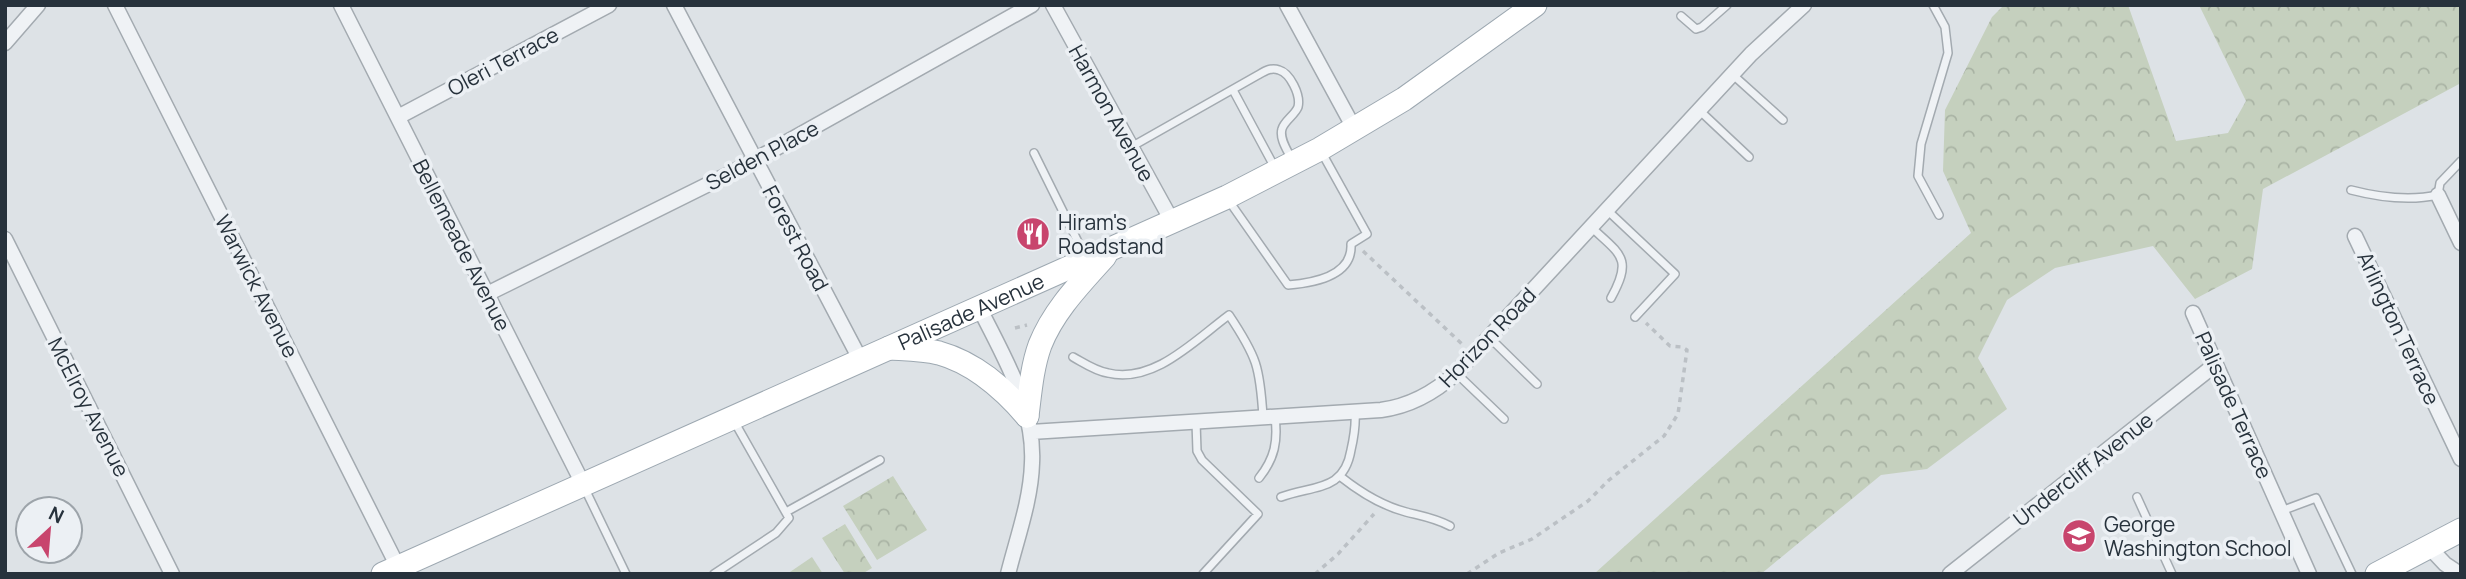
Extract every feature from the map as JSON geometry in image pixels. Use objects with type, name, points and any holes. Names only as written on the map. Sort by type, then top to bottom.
[{"type":"main road","name":"Palisade Avenue","points":[[391,570],[1110,250],[1286,168],[1354,130],[1444,72],[1525,9]]},
{"type":"main road","points":[[1029,424],[1034,370],[1048,329],[1063,304],[1110,250]]},
{"type":"main road","points":[[886,348],[937,353],[961,361],[991,380],[1012,398],[1029,424]]},
{"type":"main road","points":[[2377,574],[2461,530]]},
{"type":"street","points":[[5,43],[38,5]]},
{"type":"street","name":"Warwick Avenue","points":[[115,5],[391,570]]},
{"type":"street","name":"Bellemeade Avenue","points":[[341,5],[583,484]]},
{"type":"street","name":"Oleri Terrace","points":[[398,117],[609,5]]},
{"type":"street","name":"Forest Road","points":[[674,5],[860,359]]},
{"type":"street","name":"Selden Place","points":[[487,294],[755,160],[1032,5]]},
{"type":"street","name":"Harmon Avenue","points":[[1053,5],[1172,221]]},
{"type":"street","points":[[1287,5],[1354,130]]},
{"type":"street","name":"Horizon Road","points":[[1029,424],[1196,422],[1392,409],[1411,403],[1443,385],[1456,373],[1732,74],[1804,5]]},
{"type":"street","points":[[2438,195],[2461,243]]},
{"type":"street","name":"Arlington Terrace","points":[[2355,236],[2461,459]]},
{"type":"street","name":"McElroy Avenue","points":[[5,239],[172,574]]},
{"type":"street","points":[[979,307],[1015,380],[1029,424],[1032,464],[1029,489],[1008,574]]},
{"type":"street","name":"Palisade Terrace","points":[[2193,313],[2309,574]]},
{"type":"street","name":"Undercliff Avenue","points":[[1950,574],[2216,365]]},
{"type":"street","points":[[2430,548],[2445,564],[2460,574]]},
{"type":"lane","points":[[1681,16],[1696,29],[1727,5]]},
{"type":"lane","points":[[1933,5],[1945,27],[1948,53],[1921,144],[1918,176],[1939,215]]},
{"type":"lane","points":[[1131,147],[1268,69],[1278,69],[1290,79],[1297,95],[1298,106],[1282,127],[1286,168]]},
{"type":"lane","points":[[1732,74],[1783,120]]},
{"type":"lane","points":[[1233,90],[1286,168]]},
{"type":"lane","points":[[1698,110],[1749,157]]},
{"type":"lane","points":[[1227,197],[1288,285],[1315,283],[1347,265],[1352,253],[1351,244],[1367,234],[1320,149]]},
{"type":"lane","points":[[1034,153],[1087,260]]},
{"type":"lane","points":[[2351,190],[2392,197],[2423,198],[2438,195],[2440,183],[2461,161]]},
{"type":"lane","points":[[1607,210],[1675,274],[1636,316]]},
{"type":"lane","points":[[1591,227],[1622,258],[1624,268],[1611,298]]},
{"type":"lane","points":[[1073,357],[1110,374],[1135,374],[1156,368],[1229,315],[1256,359],[1276,444],[1268,467],[1259,478]]},
{"type":"lane","points":[[1489,337],[1537,384]]},
{"type":"lane","points":[[1456,373],[1504,419]]},
{"type":"lane","points":[[1281,497],[1313,489],[1341,477],[1349,462],[1356,425],[1355,412]]},
{"type":"lane","points":[[714,574],[776,533],[789,518],[732,417]]},
{"type":"lane","points":[[1196,422],[1198,451],[1202,460],[1258,514],[1203,574]]},
{"type":"lane","points":[[786,512],[880,460]]},
{"type":"lane","points":[[1341,477],[1374,499],[1404,512],[1434,517],[1450,526]]},
{"type":"lane","points":[[583,484],[626,574]]},
{"type":"lane","points":[[2137,497],[2172,574]]},
{"type":"lane","points":[[2281,511],[2316,498],[2352,574]]},
{"type":"path","points":[[1352,253],[1363,250],[1473,354]]},
{"type":"path","points":[[1467,574],[1482,563],[1532,538],[1588,501],[1609,480],[1664,436],[1673,423],[1678,414],[1687,350],[1682,346],[1670,346],[1636,316]]},
{"type":"path","points":[[1315,574],[1338,554],[1374,514]]},
{"type":"green space","points":[[2004,5],[2128,5],[2176,141],[2228,133],[2246,101],[2199,5],[2461,5],[2461,83],[2263,189],[2252,269],[2195,299],[2153,246],[2055,268],[2007,300],[1978,358],[2007,409],[1927,469],[1881,475],[1761,574],[1594,574],[1971,233],[1943,171],[1945,110],[1992,17]]},
{"type":"green space","points":[[893,476],[927,530],[877,560],[843,506]]},
{"type":"green space","points":[[845,524],[872,568],[862,574],[845,574],[822,538]]},
{"type":"green space","points":[[812,557],[823,574],[787,574]]},
{"type":"place","name":"Hiram's Roadstand","points":[[1033,234]]},
{"type":"place","name":"George Washington School","points":[[2079,536]]}]
